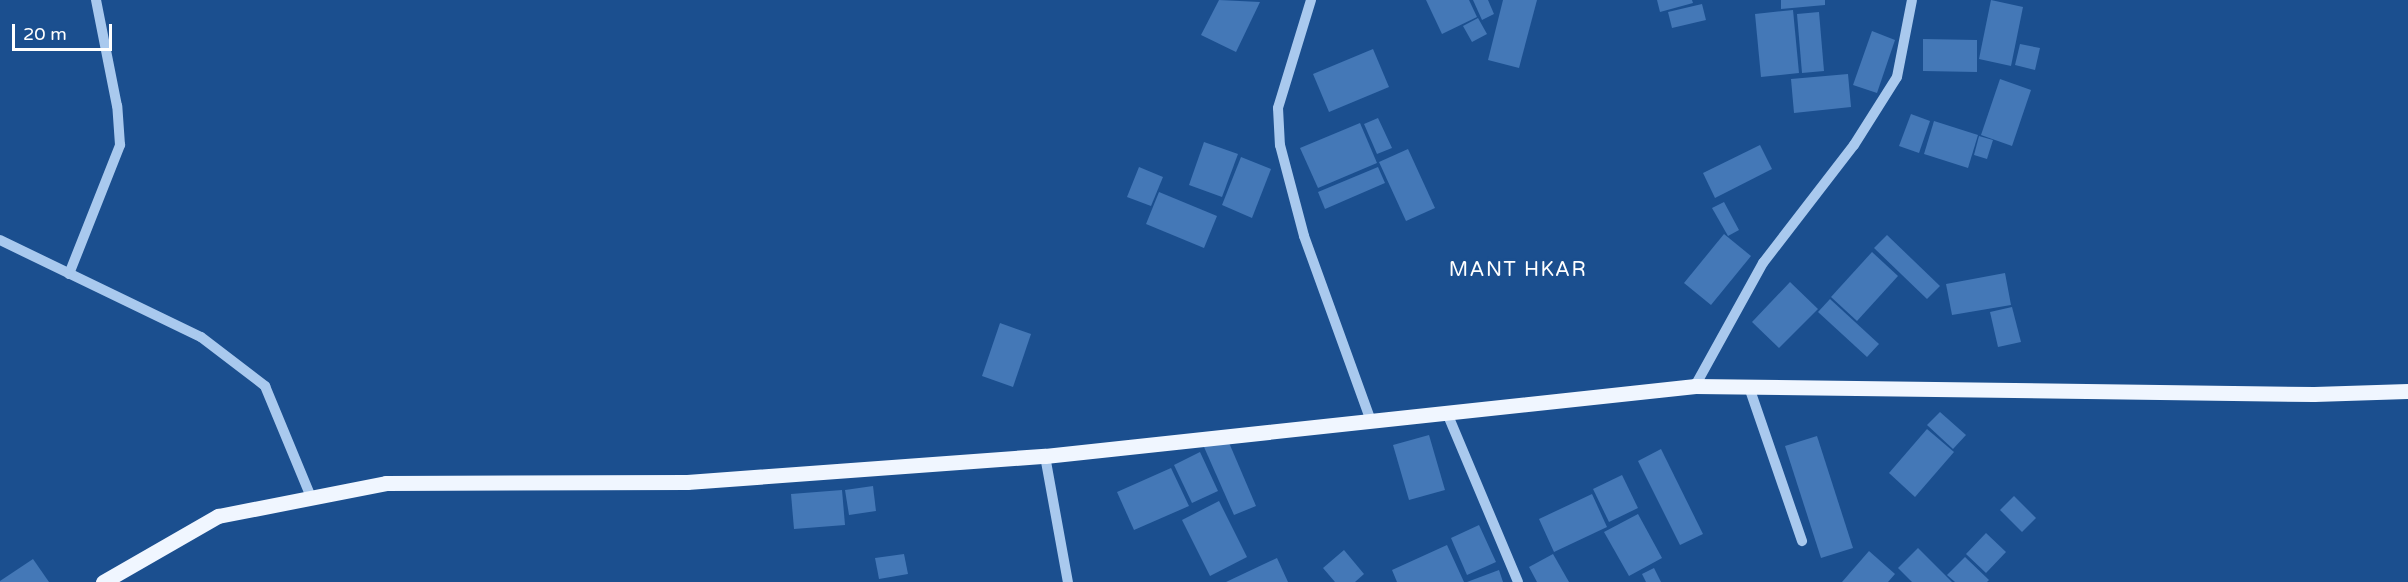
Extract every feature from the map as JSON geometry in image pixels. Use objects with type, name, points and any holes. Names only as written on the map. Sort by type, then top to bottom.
[{"type":"main road","points":[[103,582],[218,516],[386,483],[687,482],[1045,456],[1695,386],[2314,394],[2408,391]]},
{"type":"street","points":[[69,274],[114,169],[120,145],[117,106],[96,0]]},
{"type":"street","points":[[1311,0],[1278,108],[1280,145],[1304,236],[1371,421]]},
{"type":"street","points":[[1695,386],[1763,263],[1854,145],[1897,77],[1912,0]]},
{"type":"street","points":[[0,240],[201,338],[265,386],[311,497]]},
{"type":"street","points":[[1749,387],[1802,541]]},
{"type":"street","points":[[1447,413],[1518,582]]},
{"type":"street","points":[[1045,456],[1068,582]]},
{"type":"building","points":[[1219,0],[1260,2],[1236,52],[1201,35]]},
{"type":"building","points":[[1426,0],[1469,0],[1477,17],[1442,34]]},
{"type":"building","points":[[1473,0],[1488,0],[1494,14],[1482,20]]},
{"type":"building","points":[[1503,0],[1537,0],[1519,68],[1488,60]]},
{"type":"building","points":[[1657,0],[1692,0],[1693,3],[1660,12]]},
{"type":"building","points":[[1781,0],[1825,0],[1825,5],[1781,9]]},
{"type":"building","points":[[1991,0],[2023,7],[2011,66],[1979,59]]},
{"type":"building","points":[[1702,4],[1706,20],[1672,28],[1668,12]]},
{"type":"building","points":[[1793,10],[1799,73],[1761,77],[1755,14]]},
{"type":"building","points":[[1819,12],[1824,71],[1802,73],[1797,14]]},
{"type":"building","points":[[1478,18],[1487,34],[1472,42],[1463,26]]},
{"type":"building","points":[[1872,31],[1895,40],[1877,93],[1853,85]]},
{"type":"building","points":[[1923,39],[1977,40],[1977,72],[1923,71]]},
{"type":"building","points":[[2020,44],[2040,48],[2035,70],[2015,65]]},
{"type":"building","points":[[1373,49],[1389,87],[1329,112],[1313,74]]},
{"type":"building","points":[[1848,74],[1851,107],[1794,113],[1791,79]]},
{"type":"building","points":[[2000,79],[2031,90],[2012,146],[1981,135]]},
{"type":"building","points":[[1911,114],[1930,121],[1919,153],[1899,146]]},
{"type":"building","points":[[1378,118],[1392,148],[1377,154],[1364,124]]},
{"type":"building","points":[[1934,121],[1978,135],[1968,168],[1924,154]]},
{"type":"building","points":[[1360,123],[1377,163],[1318,188],[1300,148]]},
{"type":"building","points":[[1979,136],[1993,140],[1987,159],[1974,155]]},
{"type":"building","points":[[1204,142],[1238,154],[1222,197],[1189,185]]},
{"type":"building","points":[[1760,145],[1772,169],[1715,198],[1703,173]]},
{"type":"building","points":[[1408,149],[1435,208],[1406,221],[1379,162]]},
{"type":"building","points":[[1241,157],[1271,169],[1252,218],[1222,205]]},
{"type":"building","points":[[1139,167],[1163,177],[1151,206],[1127,197]]},
{"type":"building","points":[[1378,167],[1385,183],[1325,209],[1318,192]]},
{"type":"building","points":[[1159,192],[1217,216],[1204,248],[1146,224]]},
{"type":"building","points":[[1724,202],[1739,230],[1728,236],[1712,208]]},
{"type":"building","points":[[1724,234],[1751,256],[1711,305],[1684,283]]},
{"type":"building","points":[[1887,235],[1940,286],[1927,299],[1874,248]]},
{"type":"building","points":[[1872,252],[1898,276],[1857,321],[1831,297]]},
{"type":"building","points":[[2005,273],[2011,305],[1952,315],[1946,284]]},
{"type":"building","points":[[1790,282],[1818,309],[1779,348],[1752,322]]},
{"type":"building","points":[[1830,299],[1879,344],[1867,357],[1818,312]]},
{"type":"building","points":[[2012,307],[2021,342],[1998,347],[1990,312]]},
{"type":"building","points":[[1000,323],[1031,334],[1013,387],[982,376]]},
{"type":"building","points":[[1940,412],[1966,435],[1953,449],[1927,425]]},
{"type":"building","points":[[1927,429],[1954,452],[1915,497],[1889,473]]},
{"type":"building","points":[[1429,435],[1445,490],[1409,500],[1393,445]]},
{"type":"building","points":[[1817,436],[1853,548],[1821,558],[1785,446]]},
{"type":"building","points":[[1227,438],[1256,506],[1234,515],[1204,447]]},
{"type":"building","points":[[1661,449],[1703,534],[1680,545],[1638,461]]},
{"type":"building","points":[[1200,452],[1218,491],[1192,503],[1174,465]]},
{"type":"building","points":[[1171,468],[1189,506],[1134,530],[1117,492]]},
{"type":"building","points":[[1622,475],[1638,508],[1609,522],[1593,489]]},
{"type":"building","points":[[873,486],[876,511],[849,515],[845,490]]},
{"type":"building","points":[[842,490],[845,525],[794,529],[791,494]]},
{"type":"building","points":[[1592,494],[1607,527],[1554,552],[1539,519]]},
{"type":"building","points":[[2014,496],[2036,518],[2022,532],[2000,510]]},
{"type":"building","points":[[1219,501],[1247,557],[1210,576],[1182,520]]},
{"type":"building","points":[[1638,514],[1662,558],[1629,576],[1604,532]]},
{"type":"building","points":[[1479,525],[1496,562],[1467,575],[1451,538]]},
{"type":"building","points":[[1986,533],[2006,552],[1986,573],[1966,554]]},
{"type":"building","points":[[1447,545],[1464,582],[1397,582],[1392,570]]},
{"type":"building","points":[[1918,548],[1952,582],[1912,582],[1898,568]]},
{"type":"building","points":[[1344,550],[1364,574],[1355,582],[1335,582],[1323,568]]},
{"type":"building","points":[[1869,551],[1895,574],[1888,582],[1842,582]]},
{"type":"building","points":[[904,554],[908,574],[879,579],[875,558]]},
{"type":"building","points":[[1553,554],[1569,582],[1537,582],[1529,567]]},
{"type":"building","points":[[1965,557],[1989,580],[1987,582],[1955,582],[1947,575]]},
{"type":"building","points":[[1277,558],[1288,582],[1226,582]]},
{"type":"building","points":[[33,559],[49,582],[0,582],[0,581]]},
{"type":"building","points":[[1654,568],[1661,582],[1646,582],[1642,574]]},
{"type":"building","points":[[1499,570],[1503,582],[1467,582]]},
{"type":"district","name":"MANT HKAR","points":[[1518,270]]}]
